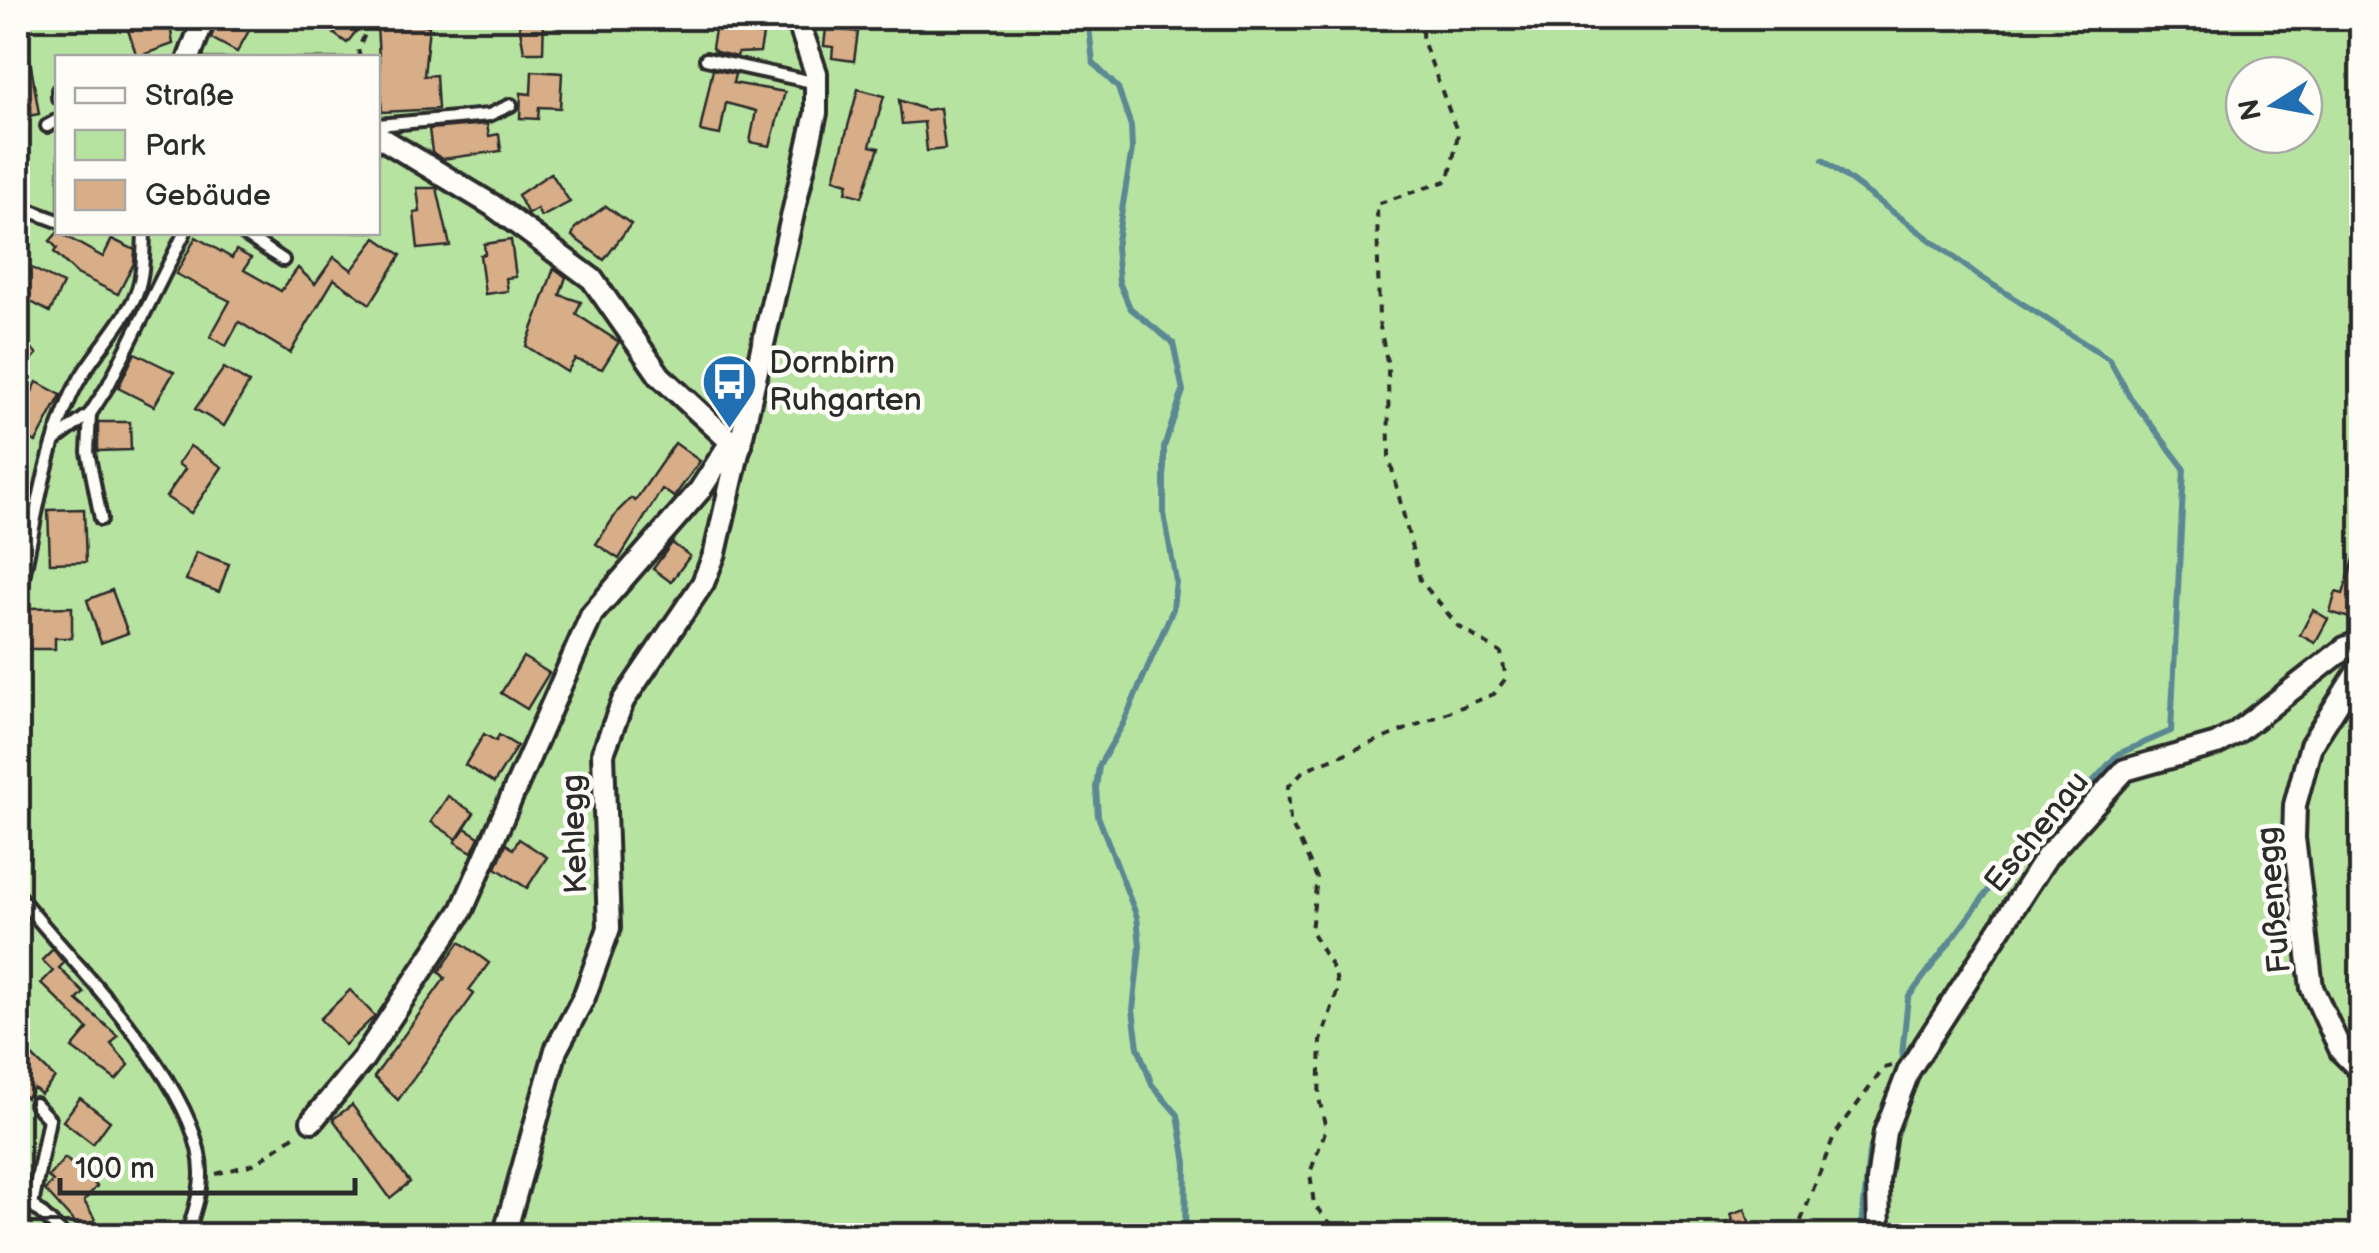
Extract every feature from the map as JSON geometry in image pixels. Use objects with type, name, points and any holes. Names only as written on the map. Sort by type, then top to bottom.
[{"type":"street","name":"Kehlegg","points":[[504,1236],[556,1050],[584,997],[609,928],[602,753],[624,700],[703,583],[808,159],[817,83],[812,54],[797,18]]},
{"type":"street","points":[[190,55],[197,20]]},
{"type":"street","points":[[380,137],[492,205],[592,278],[660,376],[737,444]]},
{"type":"street","name":"Kehlegg","points":[[312,1121],[363,1059],[462,910],[592,614],[737,444]]},
{"type":"street","name":"Eschenau","points":[[1879,1236],[1878,1181],[1885,1132],[1909,1070],[2047,856],[2125,770],[2217,744],[2345,648],[2362,641]]},
{"type":"street","name":"Fußenegg","points":[[2362,665],[2311,746],[2296,804],[2294,838],[2312,988],[2341,1051],[2362,1072]]},
{"type":"lane","points":[[706,59],[817,83]]},
{"type":"lane","points":[[380,125],[489,114],[511,105]]},
{"type":"lane","points":[[18,206],[55,220]]},
{"type":"lane","points":[[18,600],[39,485],[54,440],[90,358],[134,300],[142,268],[144,235]]},
{"type":"lane","points":[[101,519],[88,452],[90,414],[183,235]]},
{"type":"lane","points":[[246,235],[283,260]]},
{"type":"lane","points":[[54,440],[90,414]]},
{"type":"lane","points":[[18,896],[96,983],[140,1040],[182,1108],[201,1174],[187,1236]]},
{"type":"lane","points":[[32,1204],[50,1119],[35,1104]]},
{"type":"lane","points":[[18,1191],[65,1236]]},
{"type":"path","points":[[360,55],[364,31],[373,18]]},
{"type":"path","points":[[1364,1236],[1333,1226],[1314,1205],[1310,1173],[1326,1129],[1319,1098],[1321,1041],[1338,989],[1335,972],[1311,932],[1316,878],[1290,821],[1288,787],[1304,770],[1494,694],[1506,678],[1501,654],[1458,626],[1420,580],[1388,457],[1388,366],[1380,322],[1377,204],[1449,180],[1458,134],[1422,38],[1423,18]]},
{"type":"path","points":[[1795,1236],[1834,1136],[1884,1068],[1900,1068]]},
{"type":"path","points":[[201,1174],[240,1170],[281,1147],[312,1121]]},
{"type":"green space","points":[[18,18],[2361,18],[2361,1235],[18,1235]],"holes":[[[2222,737],[2135,776],[2035,886],[1927,1062],[1908,1060],[1985,937],[1994,913],[2042,854],[2141,757]]]},
{"type":"building","points":[[124,18],[169,18],[173,44],[136,55]]},
{"type":"building","points":[[218,18],[256,18],[237,52],[211,38]]},
{"type":"building","points":[[345,18],[360,26],[347,43],[334,34]]},
{"type":"building","points":[[518,18],[544,18],[543,52],[524,52]]},
{"type":"building","points":[[717,18],[740,18],[739,23],[757,26],[756,34],[763,35],[760,52],[738,53],[737,57],[716,52],[712,48]]},
{"type":"building","points":[[396,19],[429,26],[424,76],[436,75],[438,109],[382,112],[377,24],[389,25]]},
{"type":"building","points":[[826,28],[858,32],[854,61],[832,58],[833,47],[824,46]]},
{"type":"building","points":[[26,36],[39,114],[18,118],[18,37]]},
{"type":"building","points":[[713,69],[735,74],[733,83],[785,92],[770,146],[750,142],[756,111],[726,103],[720,135],[700,131]]},
{"type":"building","points":[[532,71],[562,73],[560,108],[539,107],[538,119],[520,118],[521,93],[531,94]]},
{"type":"building","points":[[858,89],[884,96],[870,146],[879,148],[862,197],[846,192],[848,183],[834,179]]},
{"type":"building","points":[[899,100],[926,110],[940,108],[945,149],[927,151],[924,122],[902,124]]},
{"type":"building","points":[[487,124],[489,136],[499,134],[501,151],[442,159],[432,152],[429,129]]},
{"type":"building","points":[[551,173],[570,202],[541,217],[537,209],[528,214],[518,195]]},
{"type":"building","points":[[417,188],[437,188],[450,246],[418,249],[414,213],[420,212]]},
{"type":"building","points":[[606,206],[631,224],[604,260],[572,236],[575,228]]},
{"type":"building","points":[[55,235],[63,235],[103,257],[112,239],[135,250],[134,263],[118,294],[77,274],[54,252],[57,248],[50,241]]},
{"type":"building","points":[[196,237],[232,258],[236,250],[251,258],[244,270],[281,291],[298,268],[315,284],[334,257],[352,270],[376,238],[401,255],[370,304],[334,279],[290,353],[239,322],[226,346],[210,337],[230,301],[176,274]]},
{"type":"building","points":[[511,240],[516,277],[506,278],[508,291],[485,294],[480,255],[485,254],[484,244]]},
{"type":"building","points":[[18,261],[63,284],[50,312],[29,301],[18,324]]},
{"type":"building","points":[[554,268],[566,277],[560,295],[581,302],[576,314],[619,342],[602,369],[575,359],[567,372],[526,346]]},
{"type":"building","points":[[26,343],[37,354],[18,374],[18,352]]},
{"type":"building","points":[[135,353],[174,372],[154,406],[118,388]]},
{"type":"building","points":[[224,368],[249,383],[224,426],[195,409]]},
{"type":"building","points":[[37,382],[61,395],[36,442],[18,432],[18,419]]},
{"type":"building","points":[[98,422],[130,422],[131,450],[98,451]]},
{"type":"building","points":[[675,443],[700,461],[674,497],[662,489],[619,559],[596,544],[618,511],[631,498],[635,501]]},
{"type":"building","points":[[190,446],[222,467],[191,513],[166,497],[185,469],[178,464]]},
{"type":"building","points":[[84,509],[86,562],[50,563],[48,510]]},
{"type":"building","points":[[672,543],[690,556],[671,582],[653,569]]},
{"type":"building","points":[[2358,547],[2362,548],[2362,615],[2356,620],[2330,612],[2336,592],[2343,594]]},
{"type":"building","points":[[196,552],[229,564],[219,592],[186,580]]},
{"type":"building","points":[[112,590],[128,633],[101,643],[87,600]]},
{"type":"building","points":[[72,607],[72,638],[55,638],[55,649],[24,649],[30,608]]},
{"type":"building","points":[[2313,610],[2328,619],[2315,643],[2300,635]]},
{"type":"building","points":[[523,657],[549,673],[527,709],[501,693]]},
{"type":"building","points":[[484,734],[496,741],[499,735],[517,746],[494,783],[465,765]]},
{"type":"building","points":[[448,796],[474,813],[457,839],[431,822]]},
{"type":"building","points":[[465,828],[479,837],[472,852],[455,842]]},
{"type":"building","points":[[519,839],[547,857],[527,888],[496,868],[506,844],[513,849]]},
{"type":"building","points":[[460,942],[489,963],[469,990],[474,994],[398,1100],[374,1077],[445,978],[439,972]]},
{"type":"building","points":[[53,949],[64,963],[59,968],[84,993],[77,1000],[118,1036],[111,1044],[129,1065],[116,1080],[72,1048],[88,1029],[41,983],[53,971],[42,960]]},
{"type":"building","points":[[350,990],[375,1016],[345,1045],[320,1019]]},
{"type":"building","points":[[28,1052],[55,1078],[41,1094],[34,1088],[26,1098],[18,1089],[18,1065]]},
{"type":"building","points":[[80,1098],[110,1121],[93,1144],[63,1121]]},
{"type":"building","points":[[352,1105],[410,1182],[390,1198],[333,1119]]},
{"type":"building","points":[[65,1158],[97,1186],[84,1201],[95,1219],[83,1232],[45,1190],[53,1181],[48,1177]]},
{"type":"building","points":[[1745,1209],[1754,1236],[1731,1236],[1727,1223],[1733,1220],[1731,1214]]},
{"type":"waterway","points":[[1088,18],[1093,63],[1118,88],[1131,126],[1132,149],[1116,247],[1119,282],[1130,308],[1173,343],[1183,391],[1164,447],[1164,514],[1176,581],[1173,609],[1123,724],[1099,766],[1096,788],[1098,816],[1137,917],[1140,946],[1133,1010],[1138,1047],[1152,1085],[1178,1115],[1186,1163],[1185,1236]]},
{"type":"waterway","points":[[1823,160],[1979,276],[2109,359],[2130,397],[2184,468],[2171,731],[2118,754],[2058,820],[2023,844],[1908,998],[1902,1055]]},
{"type":"waterway","points":[[1861,1236],[1869,1152],[1876,1134]]},
{"type":"place","name":"Dornbirn Ruhgarten","points":[[730,430]]}]
